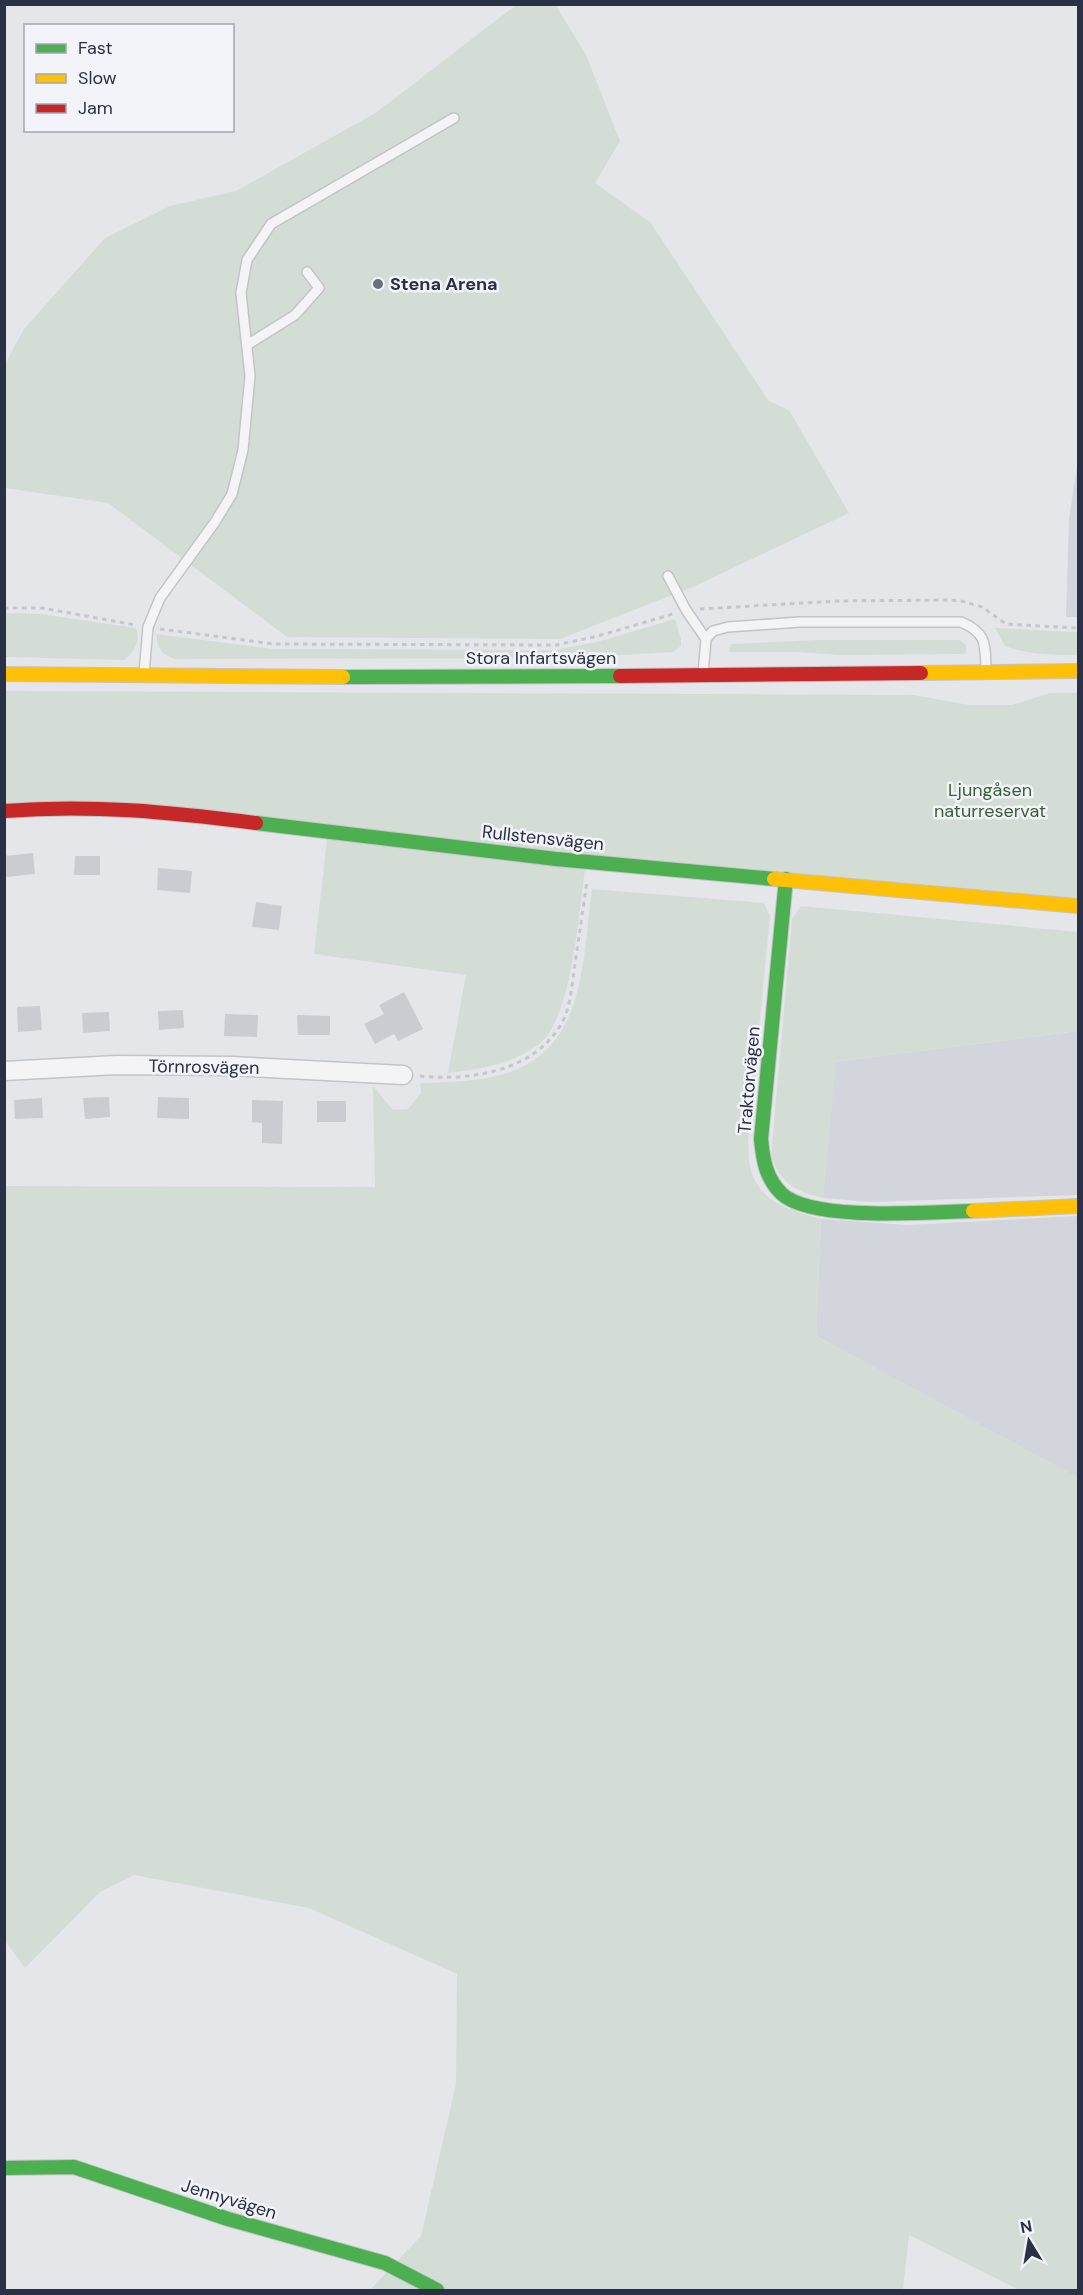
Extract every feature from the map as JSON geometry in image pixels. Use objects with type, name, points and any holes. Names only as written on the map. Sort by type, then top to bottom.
[{"type":"street","name":"Stora Infartsvägen","points":[[4,674],[702,676],[1078,671]]},
{"type":"street","name":"Rullstensvägen","points":[[4,811],[43,807],[152,810],[589,861],[1078,906]]},
{"type":"street","name":"Traktorvägen","points":[[786,879],[761,1139],[765,1168],[772,1184],[790,1200],[836,1211],[947,1213],[1078,1206]]},
{"type":"street","name":"Törnrosvägen","points":[[4,1071],[117,1065],[232,1066],[403,1075]]},
{"type":"street","name":"Jennyvägen","points":[[4,2168],[74,2167],[228,2219],[385,2263],[437,2290]]},
{"type":"lane","points":[[144,676],[148,627],[160,598],[215,522],[232,494],[243,450],[250,376],[241,293],[247,260],[271,224],[454,118]]},
{"type":"lane","points":[[247,345],[295,315],[319,288],[307,272]]},
{"type":"lane","points":[[668,576],[686,610],[706,639]]},
{"type":"lane","points":[[702,676],[706,639],[713,631],[728,627],[788,622],[961,622],[976,628],[986,645],[986,672]]},
{"type":"path","points":[[4,608],[42,608],[148,627],[274,644],[556,645],[598,636],[686,610],[827,601],[962,601],[982,607],[1006,624],[1078,628]]},
{"type":"path","points":[[403,1075],[464,1077],[492,1072],[518,1064],[543,1048],[561,1025],[571,994],[589,861]]},
{"type":"shaded area","points":[[1078,459],[1078,617],[1066,617],[1069,519]]},
{"type":"shaded area","points":[[1078,1031],[1078,1195],[871,1202],[823,1198],[835,1062]]},
{"type":"shaded area","points":[[1078,1216],[1078,1478],[816,1336],[821,1219],[907,1225]]},
{"type":"green space","name":"Stena Arena","points":[[555,4],[586,55],[620,141],[595,183],[650,222],[769,401],[789,410],[849,513],[695,586],[560,639],[287,637],[108,503],[5,488],[5,364],[24,329],[105,238],[170,206],[236,191],[377,112],[516,5]]},
{"type":"green space","points":[[5,613],[41,614],[136,628],[137,642],[134,650],[124,660],[5,657]]},
{"type":"green space","points":[[675,619],[681,646],[673,652],[573,658],[177,659],[162,651],[156,634],[273,649],[556,650],[600,641]]},
{"type":"green space","points":[[995,628],[1078,632],[1078,655],[1050,655],[1014,649],[1005,646]]},
{"type":"green space","points":[[820,640],[960,640],[966,645],[966,652],[963,654],[840,655],[797,652],[729,652],[731,644]]},
{"type":"green space","name":"Ljungåsen naturreservat","points":[[5,691],[914,695],[969,705],[1012,705],[1050,693],[1078,693],[1078,898],[5,803]]},
{"type":"green space","points":[[327,839],[585,869],[577,937],[566,989],[550,1031],[539,1044],[507,1061],[484,1068],[448,1073],[466,975],[314,954]]},
{"type":"green space","points":[[592,889],[764,903],[770,916],[748,1142],[749,1163],[762,1191],[770,1198],[789,1209],[821,1219],[816,1336],[1078,1478],[1078,2290],[1019,2290],[909,2235],[903,2290],[370,2290],[421,2236],[456,2084],[457,1974],[309,1908],[134,1875],[100,1892],[25,1968],[5,1941],[5,1186],[375,1187],[373,1086],[393,1110],[408,1109],[421,1093],[420,1083],[464,1081],[507,1073],[533,1060],[553,1043],[566,1022],[576,997],[582,971]]},
{"type":"green space","points":[[801,906],[1078,932],[1078,1031],[836,1062],[823,1198],[797,1189],[784,1180],[771,1156],[792,919]]},
{"type":"building","points":[[33,853],[35,874],[6,877],[4,856]]},
{"type":"building","points":[[75,856],[100,856],[100,875],[74,875]]},
{"type":"building","points":[[158,868],[192,871],[190,893],[157,890]]},
{"type":"building","points":[[256,902],[282,906],[279,930],[252,927]]},
{"type":"building","points":[[404,992],[423,1029],[398,1041],[394,1034],[375,1044],[364,1024],[384,1014],[379,1005]]},
{"type":"building","points":[[40,1006],[42,1030],[18,1032],[17,1007]]},
{"type":"building","points":[[183,1010],[184,1028],[159,1030],[158,1011]]},
{"type":"building","points":[[109,1012],[110,1031],[83,1033],[82,1013]]},
{"type":"building","points":[[225,1014],[258,1015],[257,1037],[224,1036]]},
{"type":"building","points":[[297,1015],[330,1016],[330,1035],[298,1035]]},
{"type":"building","points":[[109,1097],[110,1117],[85,1119],[83,1098]]},
{"type":"building","points":[[158,1097],[189,1098],[189,1119],[157,1118]]},
{"type":"building","points":[[42,1098],[43,1118],[15,1119],[14,1100]]},
{"type":"building","points":[[252,1100],[283,1101],[282,1144],[262,1143],[262,1123],[252,1122]]},
{"type":"building","points":[[317,1101],[346,1101],[346,1122],[317,1122]]},
{"type":"traffic: fast","points":[[343,677],[620,676]]},
{"type":"traffic: fast","points":[[256,823],[556,859],[774,879]]},
{"type":"traffic: fast","points":[[786,879],[761,1139],[764,1162],[772,1182],[782,1194],[797,1203],[819,1209],[873,1213],[973,1211]]},
{"type":"traffic: fast","points":[[4,2168],[74,2167],[228,2219],[385,2263],[437,2290]]},
{"type":"traffic: slow","points":[[921,673],[1078,671]]},
{"type":"traffic: slow","points":[[4,674],[343,677]]},
{"type":"traffic: slow","points":[[774,879],[1078,906]]},
{"type":"traffic: slow","points":[[973,1211],[1078,1206]]},
{"type":"traffic: jam","points":[[620,676],[921,673]]},
{"type":"traffic: jam","points":[[4,811],[68,808],[130,810],[256,823]]},
{"type":"place","name":"Stena Arena","points":[[378,284]]}]
